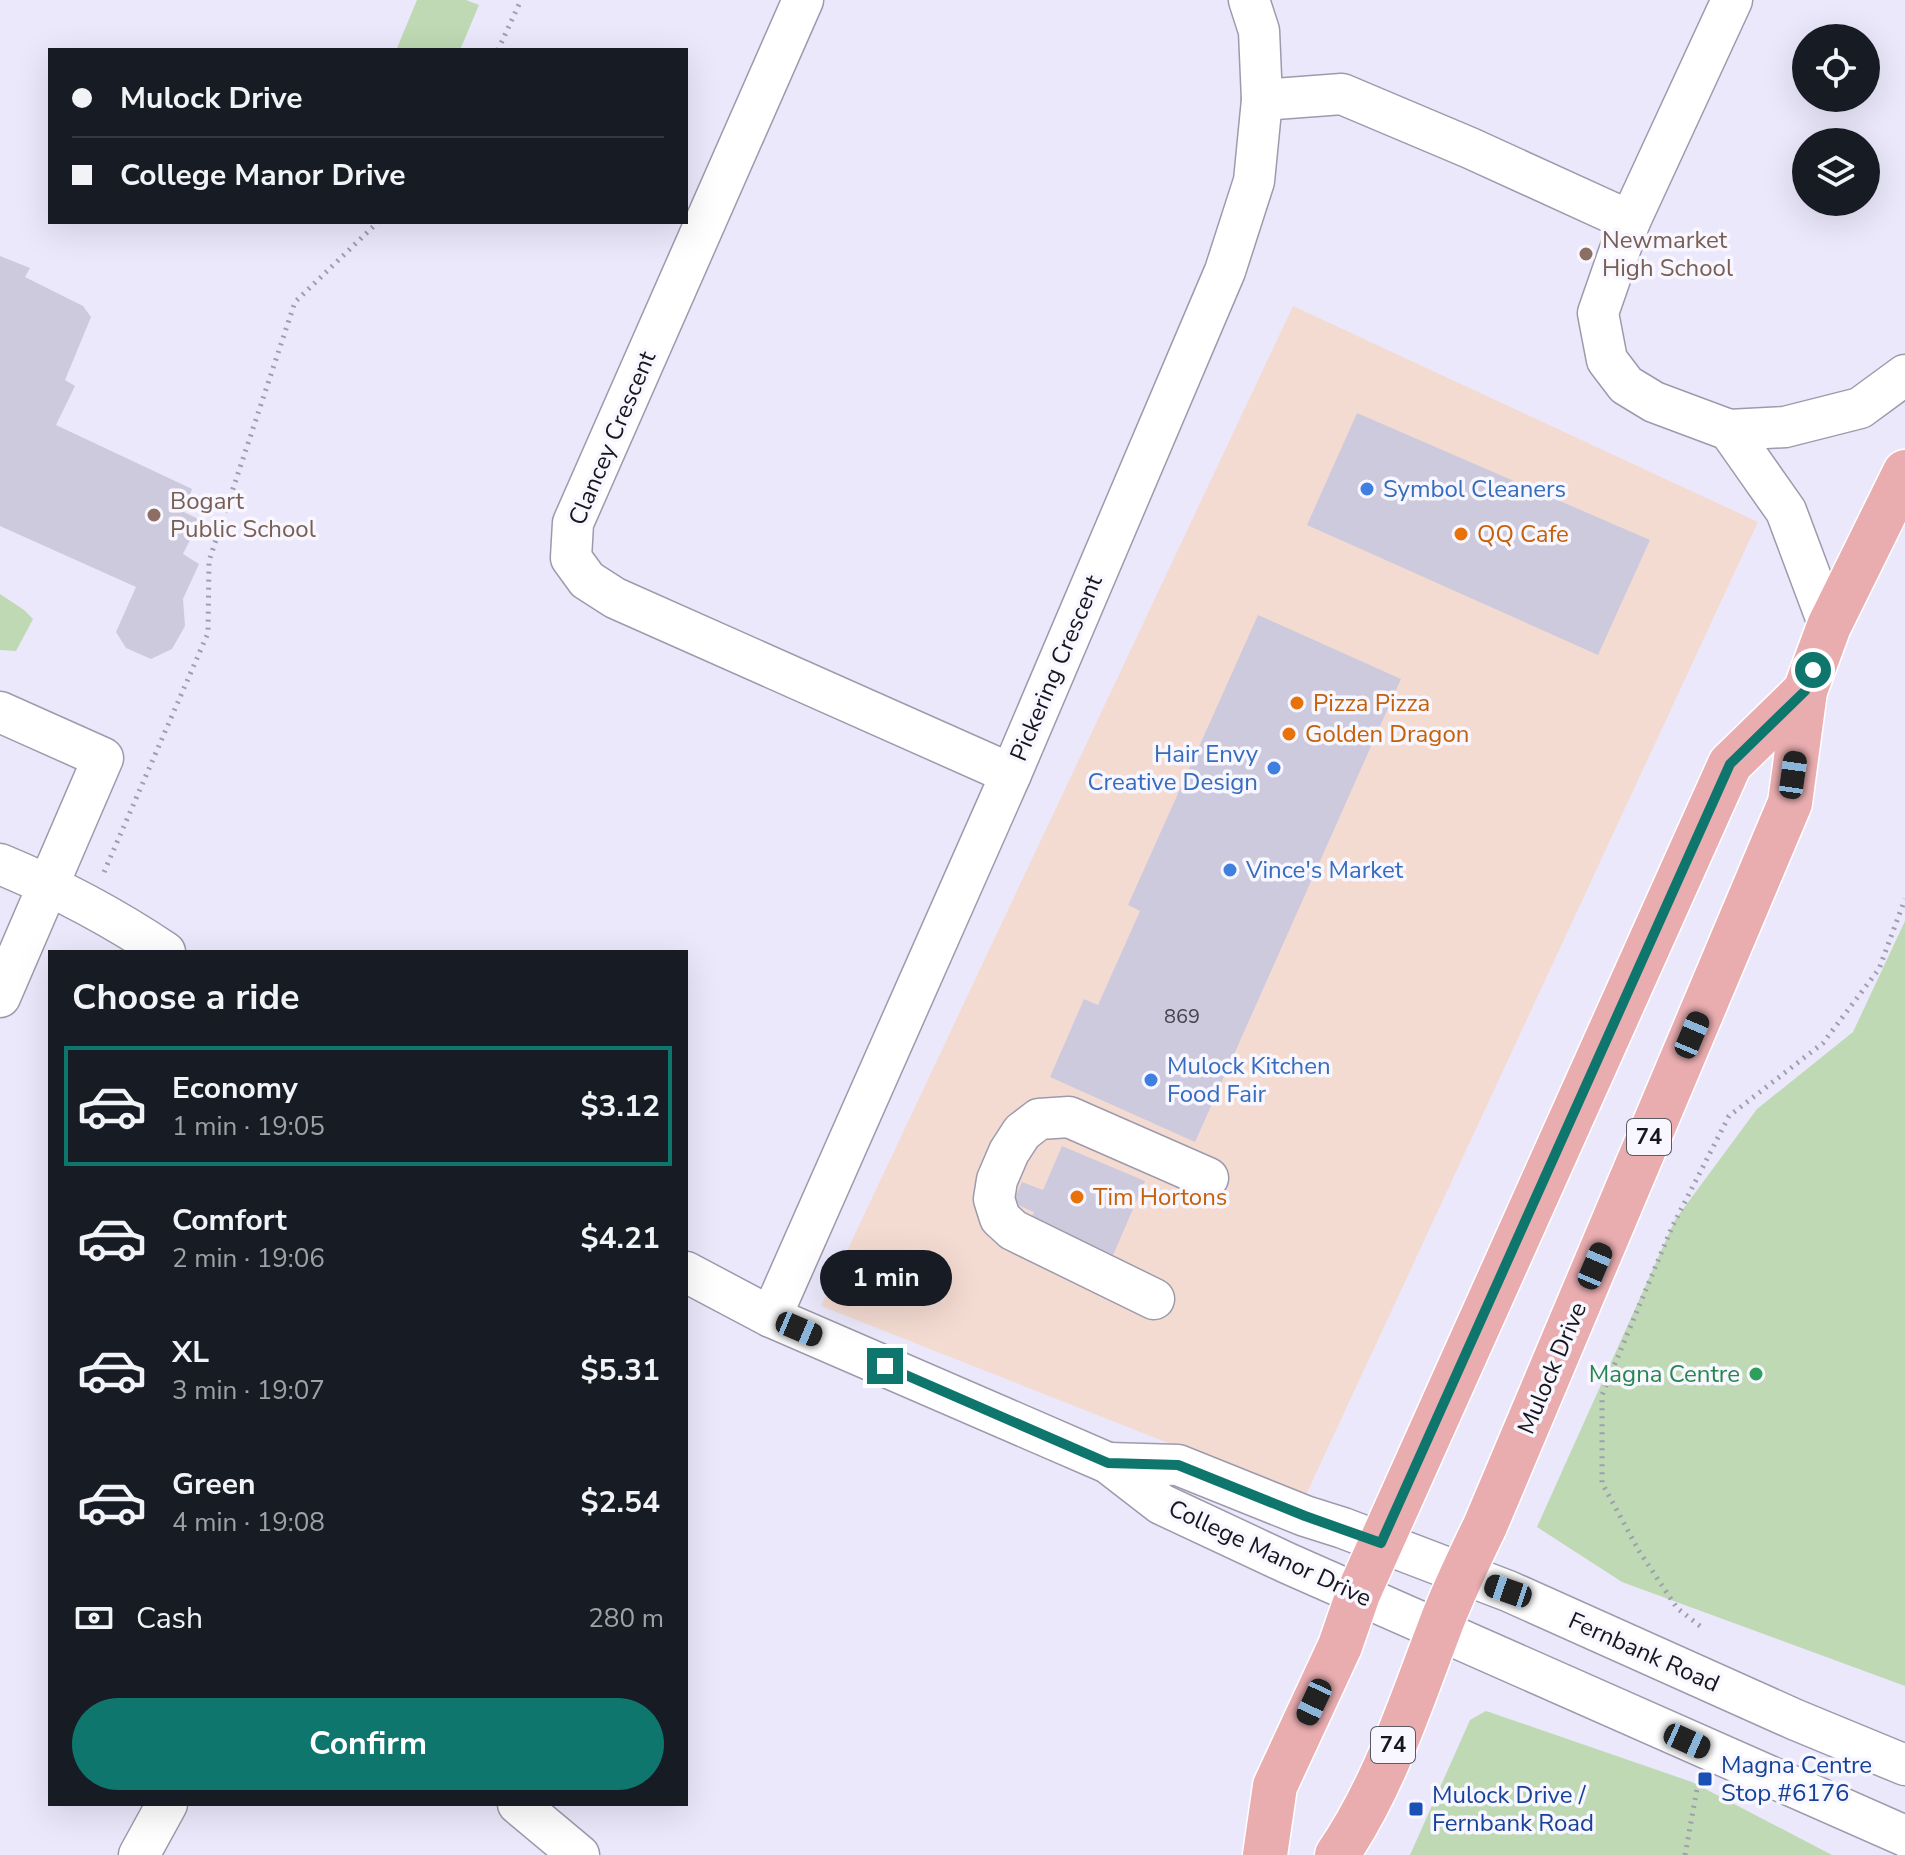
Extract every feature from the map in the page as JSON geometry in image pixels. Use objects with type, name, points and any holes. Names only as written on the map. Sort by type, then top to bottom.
[{"type":"main road","name":"Mulock Drive","points":[[1337,1855],[1361,1820],[1419,1685],[1438,1630],[1491,1512],[1790,803],[1805,691],[1829,626],[1905,472]]},
{"type":"main road","name":"Mulock Drive","points":[[1265,1855],[1275,1786],[1340,1646],[1358,1594],[1730,764],[1805,691]]},
{"type":"street","name":"Clancey Crescent","points":[[803,0],[573,523],[571,558],[587,580],[615,598],[1011,774]]},
{"type":"street","name":"Pickering Crescent","points":[[771,1317],[1011,774],[1225,271],[1254,181],[1262,100],[1259,31],[1249,0]]},
{"type":"street","points":[[1732,0],[1630,221],[1598,313],[1607,360],[1626,385],[1654,402],[1729,430],[1785,427],[1860,408],[1905,375]]},
{"type":"street","points":[[1262,100],[1342,94],[1630,221]]},
{"type":"street","points":[[1729,430],[1786,511],[1829,626]]},
{"type":"street","points":[[0,712],[103,758],[0,997]]},
{"type":"street","points":[[0,864],[49,884],[162,950]]},
{"type":"street","points":[[1154,1299],[1013,1230],[1000,1218],[994,1199],[997,1180],[1009,1152],[1022,1132],[1039,1119],[1069,1117],[1208,1178]]},
{"type":"street","name":"College Manor Drive","points":[[688,1273],[771,1317],[1108,1463],[1161,1504],[1438,1630]]},
{"type":"street","name":"College Manor Drive","points":[[1108,1463],[1178,1465],[1381,1543]]},
{"type":"street","name":"Fernbank Road","points":[[1381,1543],[1508,1591],[1796,1720],[1905,1765]]},
{"type":"street","points":[[1438,1630],[1905,1836]]},
{"type":"street","points":[[139,1855],[166,1806]]},
{"type":"street","points":[[520,1806],[579,1855]]},
{"type":"path","points":[[499,48],[521,0]]},
{"type":"path","points":[[89,906],[208,633],[209,561],[295,302],[376,224]]},
{"type":"path","points":[[1700,1626],[1677,1608],[1639,1551],[1602,1483],[1602,1395],[1672,1227],[1729,1116],[1823,1043],[1879,969],[1905,899]]},
{"type":"path","points":[[1685,1855],[1697,1789]]},
{"type":"shaded area","points":[[1293,306],[1758,522],[1305,1497],[821,1306]]},
{"type":"green space","points":[[417,0],[466,0],[479,5],[461,48],[397,48]]},
{"type":"green space","points":[[0,594],[33,619],[16,651],[0,650]]},
{"type":"green space","name":"Magna Centre","points":[[1905,921],[1905,1686],[1622,1582],[1537,1527],[1675,1220],[1757,1109],[1853,1032]]},
{"type":"green space","points":[[1486,1711],[1692,1782],[1832,1855],[1410,1855],[1470,1720]]},
{"type":"building","points":[[0,256],[30,268],[25,277],[83,306],[91,317],[65,380],[75,386],[56,425],[192,489],[184,512],[200,520],[183,554],[199,564],[183,599],[185,626],[172,649],[151,659],[126,648],[116,632],[136,587],[0,526]]},
{"type":"building","points":[[1357,413],[1650,540],[1598,655],[1307,525]]},
{"type":"building","points":[[1258,615],[1401,679],[1195,1142],[1050,1077],[1084,999],[1098,1005],[1140,911],[1128,905]]},
{"type":"building","name":"Tim Hortons","points":[[1062,1146],[1145,1181],[1111,1260],[1028,1225],[1034,1212],[1013,1203],[1022,1182],[1043,1190]]},
{"type":"place","name":"Newmarket High School","points":[[1586,254]]},
{"type":"place","name":"Symbol Cleaners","points":[[1367,489]]},
{"type":"place","name":"Bogart Public School","points":[[154,515]]},
{"type":"place","name":"QQ Cafe","points":[[1461,534]]},
{"type":"place","name":"Pizza Pizza","points":[[1297,703]]},
{"type":"place","name":"Golden Dragon","points":[[1289,734]]},
{"type":"place","name":"Hair Envy Creative Design","points":[[1274,768]]},
{"type":"place","name":"Vince's Market","points":[[1230,870]]},
{"type":"place","name":"Mulock Kitchen Food Fair","points":[[1151,1080]]},
{"type":"place","name":"Tim Hortons","points":[[1077,1197]]},
{"type":"place","name":"Magna Centre","points":[[1756,1374]]},
{"type":"place","name":"Magna Centre Stop #6176","points":[[1705,1779]]},
{"type":"place","name":"Mulock Drive / Fernbank Road","points":[[1416,1809]]},
{"type":"route","points":[[885,1366],[1108,1463],[1178,1465],[1381,1543],[1730,764],[1805,691],[1813,670]]}]
